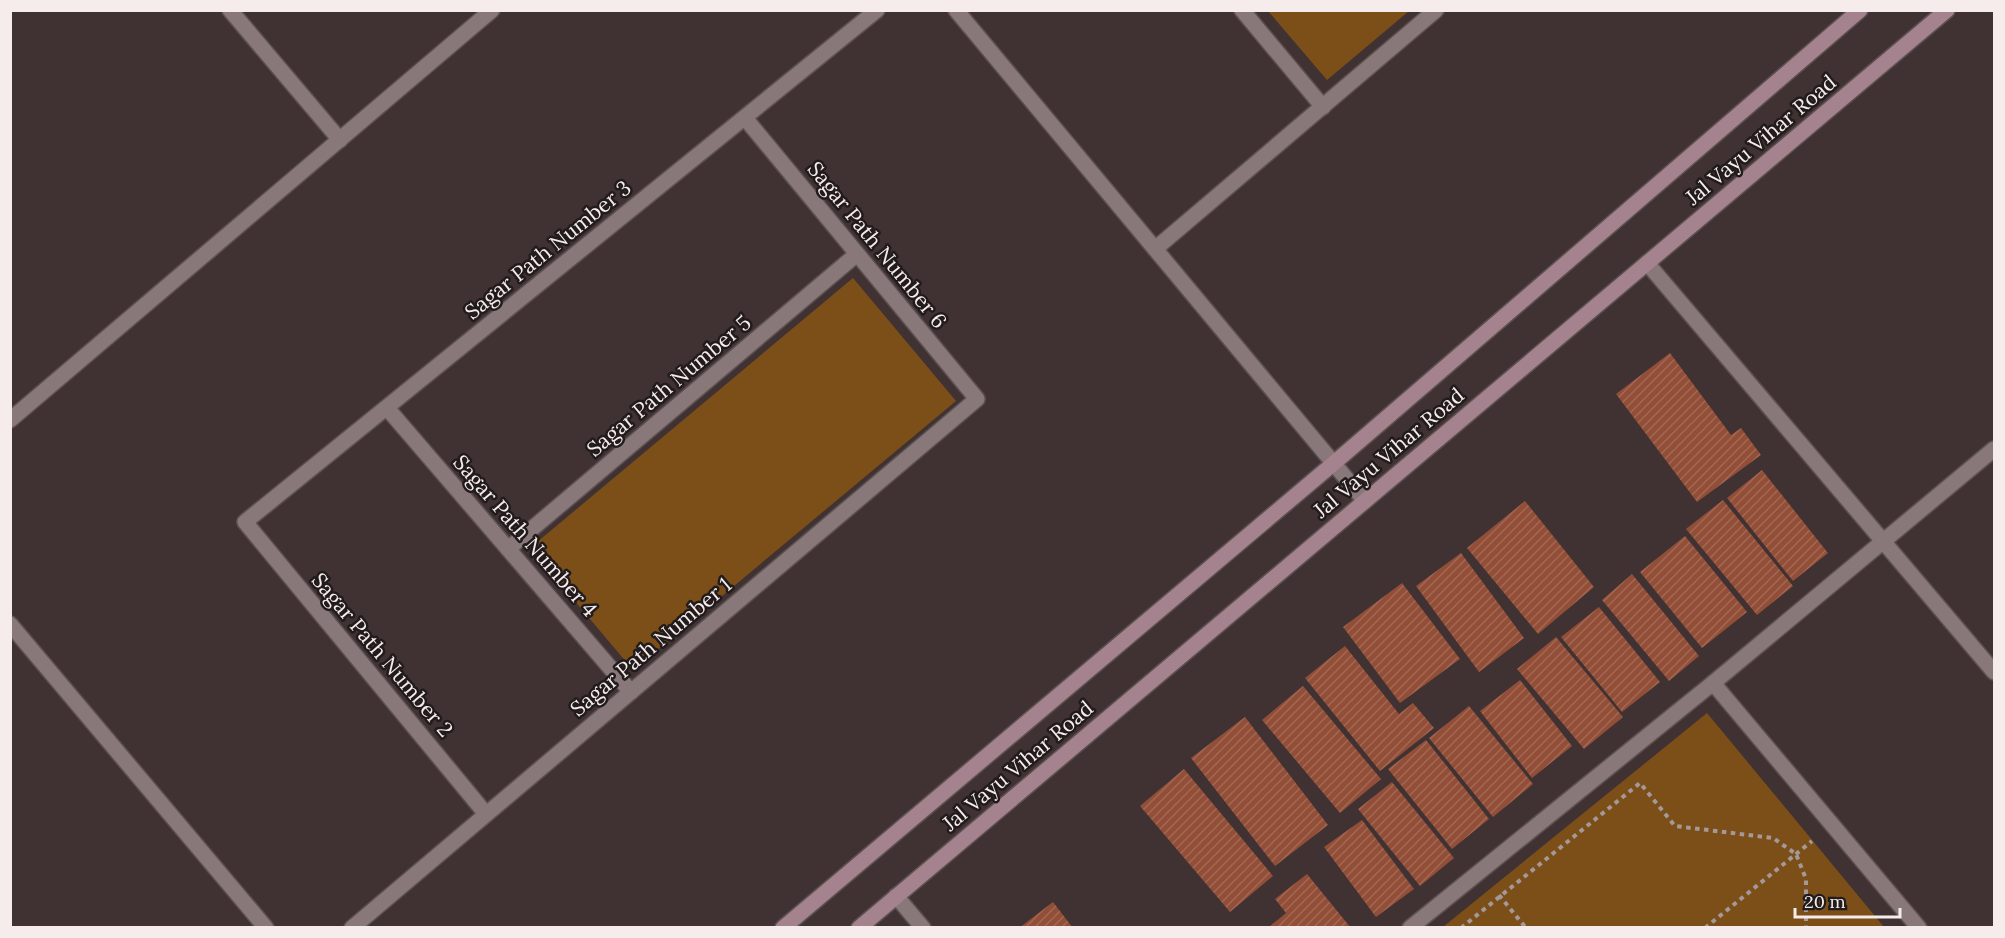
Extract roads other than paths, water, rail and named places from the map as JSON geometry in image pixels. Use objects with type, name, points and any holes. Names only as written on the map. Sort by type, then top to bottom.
[{"type":"street","points":[[230,10],[340,140]]},
{"type":"street","points":[[10,420],[492,10]]},
{"type":"street","name":"Sagar Path Number 3","points":[[245,522],[877,10]]},
{"type":"street","points":[[956,10],[1365,501]]},
{"type":"street","points":[[1242,10],[1323,107]]},
{"type":"street","points":[[1155,249],[1436,10]]},
{"type":"street","name":"Jal Vayu Vihar Road","points":[[783,927],[1334,463],[1860,10]]},
{"type":"street","name":"Jal Vayu Vihar Road","points":[[858,927],[1947,10]]},
{"type":"street","name":"Sagar Path Number 6","points":[[745,118],[977,399]]},
{"type":"street","name":"Sagar Path Number 5","points":[[508,549],[857,254]]},
{"type":"street","points":[[1647,263],[1995,672]]},
{"type":"street","name":"Sagar Path Number 1","points":[[352,927],[977,399]]},
{"type":"street","name":"Sagar Path Number 4","points":[[387,408],[631,692]]},
{"type":"street","points":[[1410,927],[1713,683],[1995,449]]},
{"type":"street","name":"Sagar Path Number 2","points":[[245,522],[486,814]]},
{"type":"street","points":[[10,624],[266,927]]},
{"type":"street","points":[[1713,683],[1919,927]]},
{"type":"street","points":[[896,896],[922,927]]}]
